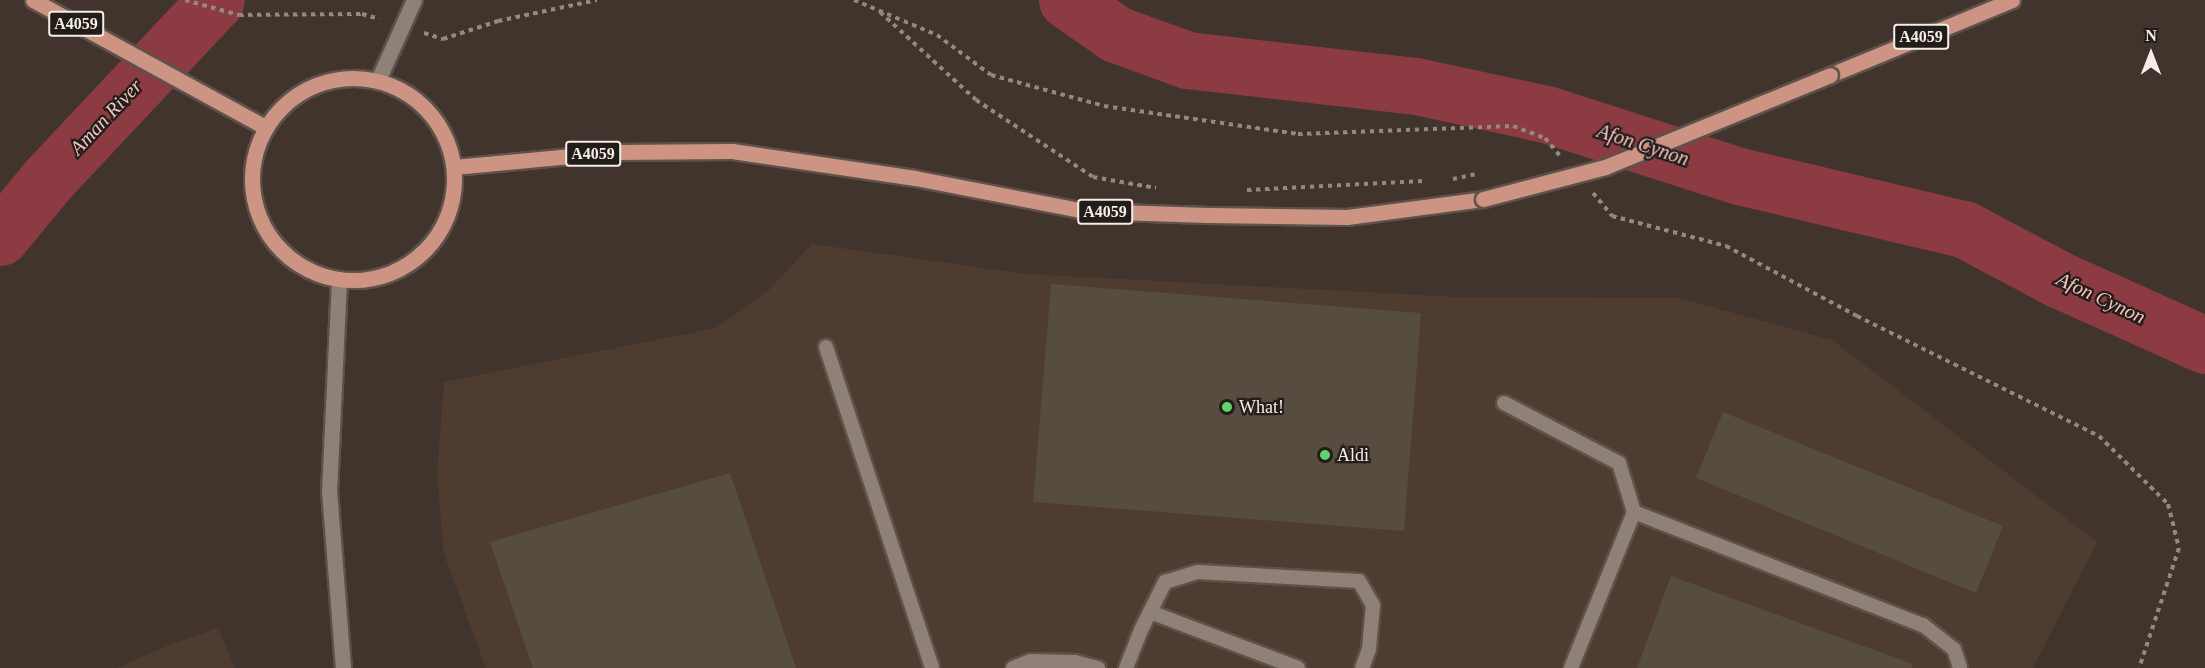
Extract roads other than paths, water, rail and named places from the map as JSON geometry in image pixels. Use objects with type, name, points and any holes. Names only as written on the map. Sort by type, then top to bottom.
[{"type":"main road","name":"A4059","points":[[33,0],[265,127]]},
{"type":"main road","points":[[378,80],[414,0]]},
{"type":"main road","name":"A4059","points":[[454,167],[614,152],[732,151],[915,178],[1085,211],[1347,217],[1483,199],[1605,166],[2012,0]]},
{"type":"main road","points":[[346,77],[378,80],[406,92],[430,112],[446,137],[454,167],[453,198],[443,227],[424,252],[399,270],[370,280],[339,280],[307,270],[280,250],[261,223],[251,191],[253,158],[265,127],[286,102],[314,84],[346,77]]},
{"type":"main road","points":[[339,280],[329,490],[343,668]]},
{"type":"lane","points":[[826,346],[932,668]]},
{"type":"lane","points":[[1504,403],[1619,463],[1634,512],[1571,668]]},
{"type":"lane","points":[[1634,512],[1923,625],[1954,649],[1960,668]]},
{"type":"lane","points":[[1126,668],[1165,582],[1198,572],[1359,581],[1373,605],[1369,649],[1362,668]]},
{"type":"lane","points":[[1150,612],[1298,668]]},
{"type":"lane","points":[[1013,668],[1030,662],[1075,662],[1098,668]]},
{"type":"waterway","name":"Aman River","points":[[0,237],[48,179],[216,0]]},
{"type":"waterway","name":"Afon Cynon","points":[[1067,0],[1116,34],[1187,60],[1416,86],[1546,114],[1739,176],[1964,229],[2058,279],[2205,345]]},
{"type":"place","name":"What!","points":[[1227,407]]},
{"type":"place","name":"Aldi","points":[[1325,455]]}]
